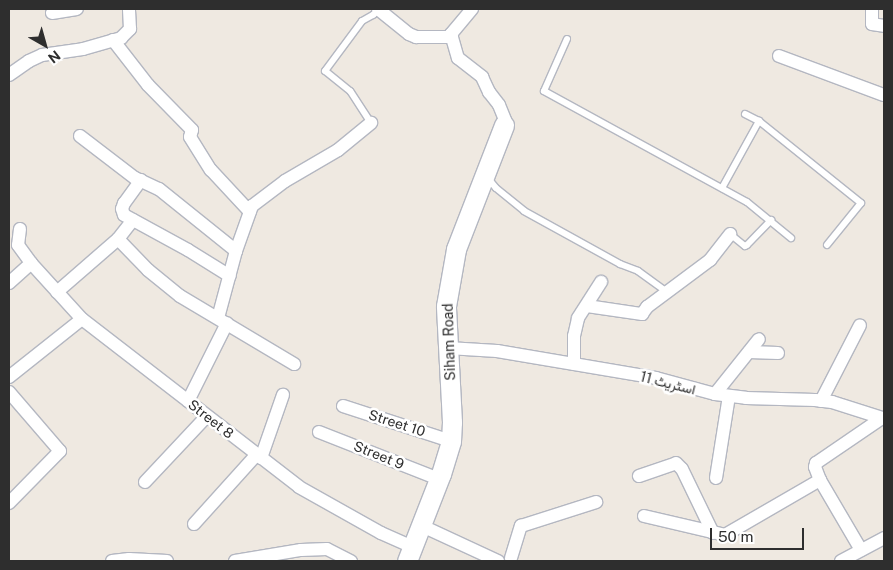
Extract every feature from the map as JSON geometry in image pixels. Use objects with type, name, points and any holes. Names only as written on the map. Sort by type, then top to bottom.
[{"type":"street","points":[[52,13],[77,9]]},
{"type":"street","points":[[9,75],[29,61],[42,55],[82,49],[114,40],[127,34],[130,30],[133,9]]},
{"type":"street","points":[[378,9],[409,34],[416,37],[452,37]]},
{"type":"street","points":[[472,9],[451,34],[458,58],[482,77],[489,92],[499,105],[505,120],[504,125]]},
{"type":"street","points":[[872,9],[872,24],[884,26]]},
{"type":"street","points":[[114,40],[148,85],[192,130],[190,137],[211,170],[250,212]]},
{"type":"street","points":[[778,56],[884,96]]},
{"type":"street","points":[[188,402],[223,321],[236,251],[252,206],[269,192],[338,150],[371,123]]},
{"type":"street","name":"Siham Road","points":[[409,554],[440,479],[451,441],[452,422],[446,306],[456,248],[504,125]]},
{"type":"street","points":[[80,136],[135,178],[159,190],[236,251]]},
{"type":"street","points":[[141,180],[122,209],[124,215],[188,250],[230,276]]},
{"type":"street","points":[[57,292],[118,239],[134,220]]},
{"type":"street","name":"Street 8","points":[[20,229],[18,245],[82,319],[299,488],[381,533],[409,554]]},
{"type":"street","points":[[587,306],[642,314],[647,307],[710,260],[730,234]]},
{"type":"street","points":[[118,239],[148,270],[166,285],[294,364]]},
{"type":"street","points":[[9,283],[32,263]]},
{"type":"street","points":[[574,364],[578,318],[601,282]]},
{"type":"street","points":[[9,377],[82,319]]},
{"type":"street","points":[[821,401],[860,326]]},
{"type":"street","points":[[715,394],[759,339]]},
{"type":"street","name":"اسٹریٹ 11","points":[[448,348],[497,351],[656,378],[715,394],[821,401],[881,420]]},
{"type":"street","points":[[749,352],[778,353]]},
{"type":"street","points":[[9,392],[60,451],[9,503]]},
{"type":"street","points":[[194,524],[259,456],[283,395]]},
{"type":"street","points":[[716,478],[730,396]]},
{"type":"street","name":"Street 10","points":[[342,406],[451,441]]},
{"type":"street","points":[[145,482],[206,417]]},
{"type":"street","points":[[861,550],[820,480],[816,470],[816,463],[881,420]]},
{"type":"street","name":"Street 9","points":[[319,432],[440,479]]},
{"type":"street","points":[[639,476],[676,463],[682,469],[712,533]]},
{"type":"street","points":[[644,516],[726,535],[820,480]]},
{"type":"street","points":[[514,560],[521,526],[596,502]]},
{"type":"street","points":[[420,525],[498,561]]},
{"type":"street","points":[[840,561],[884,538]]},
{"type":"street","points":[[235,561],[301,550],[327,549],[351,561]]},
{"type":"street","points":[[112,561],[129,559],[167,561]]},
{"type":"lane","points":[[371,123],[350,91],[325,71],[362,21],[373,15],[378,9]]},
{"type":"lane","points":[[567,39],[544,91],[722,188],[772,220],[791,238]]},
{"type":"lane","points":[[745,114],[759,121],[862,203],[827,246]]},
{"type":"lane","points":[[722,188],[759,121]]},
{"type":"lane","points":[[484,174],[496,188],[524,211],[620,264],[638,270],[667,292]]},
{"type":"lane","points":[[730,234],[745,246],[772,220]]}]
